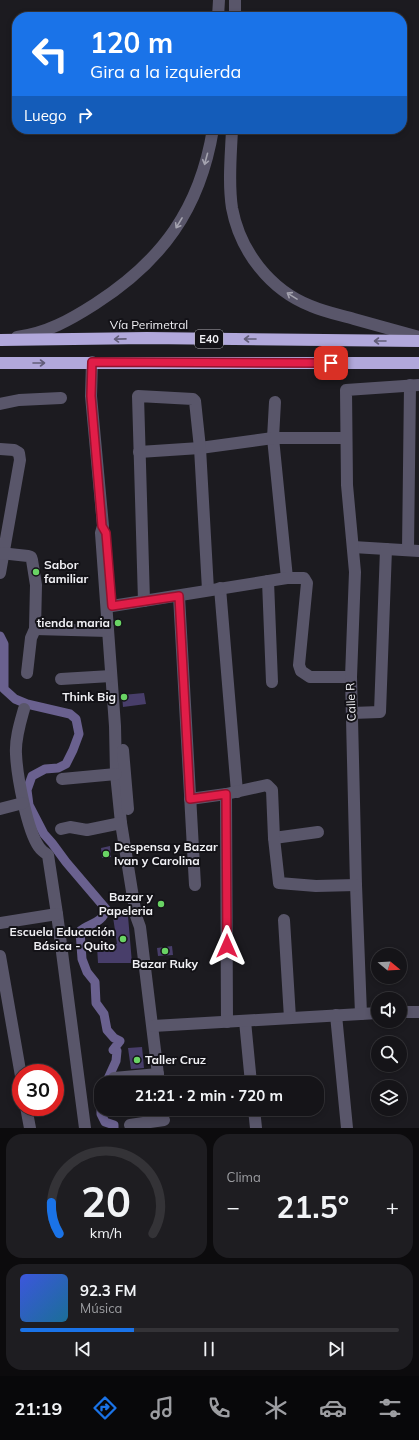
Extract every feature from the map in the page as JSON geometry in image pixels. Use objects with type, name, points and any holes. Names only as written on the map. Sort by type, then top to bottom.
[{"type":"highway","name":"Vía Perimetral","points":[[0,340],[147,338],[419,341]]},
{"type":"highway","name":"E40","points":[[0,363],[419,363]]},
{"type":"street","points":[[218,12],[219,0]]},
{"type":"street","points":[[235,12],[236,0]]},
{"type":"street","points":[[0,340],[20,337],[46,330],[71,319],[125,284],[148,264],[176,229],[197,189],[212,134]]},
{"type":"street","points":[[232,134],[232,208],[244,243],[253,259],[261,269],[278,287],[293,298],[310,306],[419,337]]},
{"type":"street","points":[[92,362],[91,396],[102,526],[101,533],[110,676],[118,726],[142,914],[140,927]]},
{"type":"street","points":[[353,547],[413,551],[415,385]]},
{"type":"street","name":"Calle R","points":[[361,1014],[351,678],[355,572],[347,485],[346,390],[415,385]]},
{"type":"street","points":[[144,601],[138,396],[193,399],[195,401],[214,589],[232,793],[227,1022]]},
{"type":"street","points":[[0,404],[19,400],[61,398]]},
{"type":"street","points":[[275,402],[273,438],[287,578]]},
{"type":"street","points":[[139,452],[200,448],[273,438],[346,438]]},
{"type":"street","points":[[0,449],[14,450],[19,453],[20,460],[2,553],[0,573]]},
{"type":"street","points":[[102,526],[106,533],[112,606],[118,726],[116,774],[121,823],[136,916],[140,927],[159,1076]]},
{"type":"street","points":[[352,713],[380,712],[386,549]]},
{"type":"street","points":[[2,553],[28,556],[31,557],[32,560],[36,585],[35,630],[31,638],[27,673]]},
{"type":"street","points":[[112,606],[287,578],[304,578],[307,584],[299,665],[301,671],[310,677],[351,678]]},
{"type":"street","points":[[268,581],[272,682]]},
{"type":"street","points":[[179,596],[195,885]]},
{"type":"street","points":[[35,630],[108,631]]},
{"type":"street","points":[[61,679],[110,676]]},
{"type":"street","points":[[24,709],[18,733],[16,753],[23,803],[34,838],[40,848],[48,856],[85,1128]]},
{"type":"street","points":[[62,779],[116,774]]},
{"type":"street","points":[[190,799],[232,793],[267,785],[272,790],[274,838],[279,883],[316,886],[356,885]]},
{"type":"street","points":[[0,809],[23,803]]},
{"type":"street","points":[[61,829],[70,827],[87,830],[121,823]]},
{"type":"street","points":[[274,838],[318,832]]},
{"type":"street","points":[[0,923],[57,914]]},
{"type":"street","points":[[284,920],[290,1018]]},
{"type":"street","points":[[0,956],[19,1064]]},
{"type":"street","points":[[407,1012],[419,1012]]},
{"type":"street","points":[[153,1026],[371,1013]]},
{"type":"street","points":[[336,1015],[347,1128]]},
{"type":"street","points":[[245,1021],[250,1076]]},
{"type":"street","points":[[28,1116],[30,1128]]},
{"type":"street","points":[[255,1116],[256,1128]]},
{"type":"street","points":[[130,1125],[164,1119]]},
{"type":"building","points":[[144,693],[146,704],[123,707],[122,695]]},
{"type":"building","name":"Despensa y Bazar Ivan y Carolina","points":[[110,846],[111,857],[102,858],[101,848]]},
{"type":"building","name":"Escuela Educación Básica - Quito","points":[[128,916],[132,963],[98,963],[97,946],[117,944],[113,917]]},
{"type":"building","name":"Bazar Ruky","points":[[172,946],[173,955],[158,956],[157,948]]},
{"type":"building","name":"Taller Cruz","points":[[142,1047],[144,1068],[131,1069],[128,1048]]},
{"type":"waterway","points":[[0,636],[4,644],[4,689],[15,699],[27,704],[70,714],[76,719],[79,734],[66,764],[58,768],[45,769],[32,776],[27,790],[29,805],[44,834],[106,909],[99,920],[80,931],[82,959],[87,972],[95,982],[96,1003],[104,1014],[107,1030],[114,1038],[120,1041],[113,1050],[117,1051],[116,1061],[109,1076]]},
{"type":"waterway","points":[[102,1116],[105,1122],[114,1125],[114,1128]]},
{"type":"place","name":"Sabor familiar","points":[[36,572]]},
{"type":"place","name":"tienda maria","points":[[118,623]]},
{"type":"place","name":"Think Big","points":[[124,697]]},
{"type":"place","name":"Despensa y Bazar Ivan y Carolina","points":[[106,854]]},
{"type":"place","name":"Bazar y Papeleria","points":[[161,904]]},
{"type":"place","name":"Escuela Educación Básica - Quito","points":[[123,939]]},
{"type":"place","name":"Bazar Ruky","points":[[165,951]]},
{"type":"place","name":"Taller Cruz","points":[[137,1060]]},
{"type":"route","points":[[227,946],[226,794],[190,799],[179,596],[112,606],[106,533],[102,526],[91,396],[92,362],[331,363]]}]
